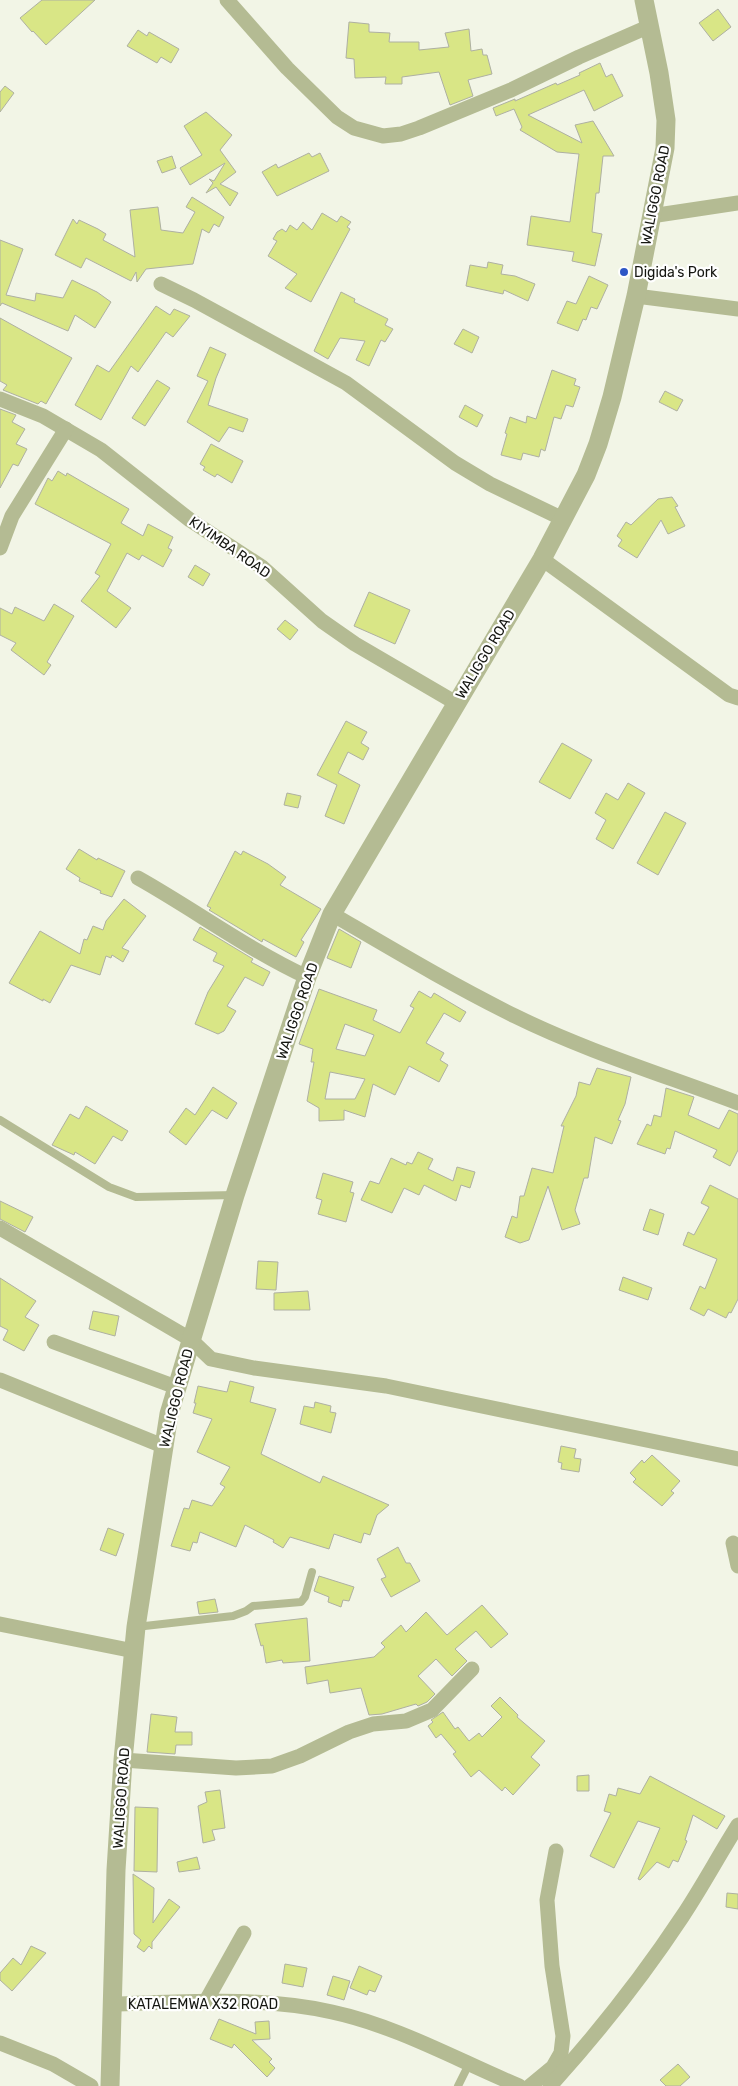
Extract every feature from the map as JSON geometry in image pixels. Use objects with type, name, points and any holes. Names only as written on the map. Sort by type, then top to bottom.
[{"type":"street","points":[[226,0],[287,68],[337,117],[354,128],[383,136],[401,134],[446,117],[511,90],[579,57],[650,26]]},
{"type":"street","name":"WALIGGO ROAD","points":[[110,2086],[116,1870],[123,1760],[136,1627],[163,1446],[176,1386],[235,1196],[307,977],[332,914],[542,559],[586,475],[598,444],[612,397],[636,296],[665,148],[666,120],[644,0]]},
{"type":"street","points":[[651,216],[738,202]]},
{"type":"street","points":[[161,284],[346,383],[456,463],[490,484],[563,519]]},
{"type":"street","points":[[636,296],[738,309]]},
{"type":"street","name":"KIYIMBA ROAD","points":[[0,399],[43,416],[100,450],[190,520],[262,567],[322,621],[348,640],[456,703]]},
{"type":"street","points":[[0,548],[12,516],[66,429]]},
{"type":"street","points":[[542,559],[729,695],[738,698]]},
{"type":"street","points":[[138,878],[238,941],[275,962],[307,977]]},
{"type":"street","points":[[332,914],[440,977],[516,1016],[588,1047],[738,1103]]},
{"type":"street","points":[[0,1228],[190,1339],[212,1359],[254,1368],[386,1386],[738,1459]]},
{"type":"street","points":[[54,1342],[176,1386]]},
{"type":"street","points":[[0,1380],[163,1446]]},
{"type":"street","points":[[733,1543],[738,1566]]},
{"type":"street","points":[[0,1624],[134,1651]]},
{"type":"street","points":[[123,1760],[236,1768],[272,1766],[300,1756],[349,1732],[373,1724],[406,1722],[432,1710],[472,1669]]},
{"type":"street","points":[[550,2086],[576,2058],[644,1971],[682,1916],[738,1825]]},
{"type":"street","points":[[530,2086],[553,2067],[561,2053],[564,2036],[552,1966],[547,1900],[556,1851]]},
{"type":"street","points":[[206,2001],[244,1933]]},
{"type":"street","name":"KATALEMWA X32 ROAD","points":[[112,2004],[206,2001],[271,2002],[332,2012],[385,2028],[519,2086]]},
{"type":"street","points":[[0,2043],[53,2064],[91,2086]]},
{"type":"lane","points":[[0,1120],[109,1187],[136,1197],[235,1196]]},
{"type":"lane","points":[[136,1627],[233,1616],[253,1606],[301,1602],[305,1597],[312,1572]]},
{"type":"lane","points":[[458,2086],[470,2064]]},
{"type":"building","points":[[42,0],[95,0],[46,45],[20,18]]},
{"type":"building","points":[[718,9],[731,27],[713,41],[699,23]]},
{"type":"building","points":[[349,22],[369,24],[369,32],[390,33],[389,42],[419,42],[419,50],[449,47],[445,33],[469,29],[471,51],[482,49],[483,55],[487,55],[492,74],[468,80],[473,96],[450,105],[439,72],[402,77],[402,84],[385,84],[386,77],[355,78],[354,59],[346,58]]},
{"type":"building","points":[[138,30],[147,36],[149,32],[179,49],[171,63],[161,57],[157,63],[127,46]]},
{"type":"building","points":[[600,63],[606,77],[612,74],[623,96],[594,111],[584,90],[528,115],[582,143],[575,125],[593,121],[614,156],[603,156],[599,193],[596,193],[592,232],[602,234],[595,266],[572,261],[574,252],[527,245],[531,216],[570,222],[579,154],[557,152],[520,130],[522,127],[514,109],[496,116],[493,108],[515,99],[515,101],[556,83],[557,85],[580,75],[579,73]]},
{"type":"building","points":[[5,86],[14,93],[0,112],[0,92]]},
{"type":"building","points":[[206,112],[232,135],[220,150],[236,172],[220,184],[238,193],[230,206],[216,187],[206,193],[213,183],[209,179],[214,181],[225,163],[190,185],[180,168],[202,155],[184,126]]},
{"type":"building","points":[[309,153],[312,157],[320,153],[329,171],[277,196],[262,172],[276,164],[278,168]]},
{"type":"building","points":[[172,156],[176,168],[162,173],[157,161]]},
{"type":"building","points":[[192,197],[224,217],[219,227],[214,224],[209,233],[202,229],[193,264],[146,269],[137,282],[136,272],[131,281],[86,258],[81,268],[55,255],[73,219],[77,224],[79,220],[98,229],[106,234],[103,240],[135,257],[130,210],[158,207],[161,230],[183,233],[195,212],[186,207]]},
{"type":"building","points":[[322,213],[337,222],[341,216],[351,222],[347,227],[350,229],[311,302],[285,288],[297,274],[268,256],[277,241],[273,239],[277,232],[282,229],[286,232],[290,225],[297,230],[303,222],[312,230]]},
{"type":"building","points":[[0,240],[23,249],[6,295],[35,301],[36,293],[63,298],[72,280],[97,292],[111,302],[95,328],[75,315],[68,331],[2,303],[0,306]]},
{"type":"building","points":[[488,262],[503,265],[501,274],[515,276],[535,284],[528,301],[504,290],[503,294],[466,286],[470,265],[487,268]]},
{"type":"building","points":[[589,276],[608,285],[597,309],[591,307],[586,320],[583,319],[578,331],[557,323],[567,301],[576,304]]},
{"type":"building","points":[[341,292],[355,299],[354,302],[388,319],[385,325],[393,329],[385,342],[381,340],[369,366],[356,360],[365,341],[340,338],[328,359],[314,351]]},
{"type":"building","points":[[156,306],[170,315],[174,309],[190,316],[173,337],[166,332],[138,372],[131,366],[101,420],[75,405],[97,365],[109,372]]},
{"type":"building","points":[[0,318],[72,358],[46,404],[41,401],[38,404],[3,390],[7,385],[0,381]]},
{"type":"building","points":[[463,329],[479,337],[472,353],[454,344]]},
{"type":"building","points":[[210,347],[226,354],[208,405],[248,419],[243,432],[229,427],[219,442],[187,422],[208,381],[197,376]]},
{"type":"building","points":[[552,370],[576,379],[574,385],[580,387],[573,407],[566,405],[561,419],[554,417],[545,451],[541,449],[539,457],[523,453],[521,460],[501,455],[510,417],[526,423],[527,416],[536,419]]},
{"type":"building","points":[[157,380],[170,388],[145,426],[132,418]]},
{"type":"building","points":[[665,391],[683,400],[677,411],[659,402]]},
{"type":"building","points":[[465,405],[483,415],[477,427],[459,417]]},
{"type":"building","points":[[0,409],[16,415],[12,422],[25,429],[16,444],[27,449],[18,466],[13,464],[0,488]]},
{"type":"building","points":[[211,444],[243,461],[232,483],[217,474],[215,477],[203,470],[205,467],[200,464]]},
{"type":"building","points":[[58,471],[66,476],[67,473],[129,509],[121,523],[143,536],[148,524],[173,537],[168,548],[172,550],[163,567],[142,555],[139,560],[127,553],[107,591],[131,608],[116,628],[81,601],[100,576],[95,573],[111,544],[35,504],[48,478],[52,481]]},
{"type":"building","points":[[672,497],[678,506],[675,507],[685,526],[668,534],[661,520],[637,558],[618,546],[622,540],[617,536],[626,522],[631,525],[658,499]]},
{"type":"building","points":[[195,565],[210,574],[203,586],[188,577]]},
{"type":"building","points":[[369,592],[410,610],[395,644],[354,626]]},
{"type":"building","points":[[54,604],[74,616],[47,662],[51,665],[44,675],[11,650],[16,643],[0,635],[0,608],[12,614],[15,607],[44,621]]},
{"type":"building","points":[[285,620],[298,630],[290,640],[277,629]]},
{"type":"building","points":[[346,721],[367,732],[361,743],[369,748],[363,760],[348,752],[338,773],[360,785],[344,824],[325,816],[337,785],[317,775]]},
{"type":"building","points":[[562,743],[592,760],[570,799],[539,782]]},
{"type":"building","points":[[628,783],[645,793],[613,849],[596,839],[606,820],[595,813],[606,793],[618,800]]},
{"type":"building","points":[[287,793],[301,796],[298,808],[284,805]]},
{"type":"building","points":[[665,812],[686,823],[658,875],[637,863]]},
{"type":"building","points":[[79,849],[97,860],[98,858],[125,871],[112,897],[100,893],[101,891],[79,881],[80,878],[66,869]]},
{"type":"building","points":[[235,851],[241,855],[243,851],[268,864],[286,877],[280,885],[321,909],[301,940],[304,942],[296,957],[263,939],[262,942],[209,910],[211,908],[207,906]]},
{"type":"building","points":[[124,899],[146,916],[122,948],[129,951],[123,962],[112,955],[111,958],[106,956],[100,975],[71,965],[50,1003],[9,983],[40,931],[80,954],[84,939],[87,940],[93,926],[103,930],[106,921]]},
{"type":"building","points":[[200,927],[253,959],[251,962],[270,972],[263,986],[245,977],[227,1006],[236,1011],[224,1031],[218,1034],[195,1024],[208,992],[224,966],[213,961],[217,953],[193,940]]},
{"type":"building","points":[[339,929],[361,942],[351,968],[327,958]]},
{"type":"building","points":[[319,989],[377,1010],[373,1020],[400,1033],[414,1008],[410,1006],[419,991],[431,998],[434,993],[466,1012],[460,1022],[444,1013],[426,1043],[444,1053],[440,1060],[448,1065],[439,1082],[409,1066],[395,1095],[373,1084],[365,1117],[344,1110],[344,1120],[319,1121],[319,1108],[307,1101],[314,1062],[311,1062],[313,1049],[299,1044]],"holes":[[[345,1024],[374,1035],[365,1056],[336,1049]],[[330,1072],[365,1079],[355,1099],[325,1099]]]},
{"type":"building","points":[[597,1068],[631,1077],[625,1104],[618,1120],[621,1121],[612,1144],[595,1137],[588,1178],[584,1178],[575,1210],[580,1224],[562,1230],[548,1186],[529,1240],[520,1243],[505,1237],[512,1216],[517,1218],[520,1196],[524,1196],[532,1168],[553,1173],[564,1126],[561,1126],[576,1096],[579,1082],[590,1085]]},
{"type":"building","points":[[213,1087],[237,1103],[227,1119],[212,1110],[186,1145],[169,1132],[186,1108],[195,1115]]},
{"type":"building","points":[[666,1088],[694,1097],[688,1115],[719,1129],[729,1110],[738,1114],[738,1150],[730,1166],[713,1157],[717,1150],[675,1131],[670,1149],[667,1148],[665,1154],[637,1144],[647,1124],[651,1126],[654,1115],[661,1117]]},
{"type":"building","points":[[86,1106],[128,1131],[122,1141],[113,1136],[95,1164],[75,1152],[74,1155],[52,1145],[70,1114],[79,1119]]},
{"type":"building","points":[[418,1152],[433,1159],[428,1169],[453,1181],[457,1167],[475,1172],[470,1188],[461,1185],[456,1201],[424,1185],[419,1195],[404,1188],[392,1213],[361,1200],[370,1181],[379,1184],[391,1158],[406,1165],[407,1162],[412,1164]]},
{"type":"building","points":[[323,1173],[353,1182],[350,1192],[354,1193],[346,1222],[318,1214],[322,1200],[316,1198]]},
{"type":"building","points":[[710,1185],[738,1199],[738,1299],[731,1313],[729,1312],[726,1318],[708,1309],[704,1316],[690,1309],[700,1286],[705,1289],[717,1259],[683,1245],[688,1232],[694,1235],[709,1207],[701,1203]]},
{"type":"building","points":[[0,1201],[33,1217],[25,1232],[0,1219]]},
{"type":"building","points":[[650,1209],[664,1214],[658,1235],[643,1230]]},
{"type":"building","points":[[258,1261],[278,1262],[276,1290],[256,1289]]},
{"type":"building","points":[[623,1277],[652,1288],[648,1300],[619,1290]]},
{"type":"building","points":[[0,1278],[36,1301],[25,1317],[39,1325],[24,1351],[3,1340],[8,1330],[0,1326]]},
{"type":"building","points":[[308,1291],[310,1310],[274,1310],[274,1293]]},
{"type":"building","points":[[93,1311],[119,1316],[115,1336],[89,1329]]},
{"type":"building","points":[[230,1381],[254,1387],[250,1402],[276,1409],[261,1454],[320,1483],[323,1476],[389,1505],[377,1515],[370,1535],[364,1533],[361,1543],[334,1534],[329,1549],[290,1537],[283,1548],[273,1542],[274,1540],[245,1525],[236,1547],[200,1532],[197,1543],[193,1542],[190,1551],[171,1546],[184,1508],[189,1509],[192,1500],[212,1506],[225,1487],[220,1484],[230,1467],[197,1452],[212,1419],[193,1413],[198,1386],[227,1392]]},
{"type":"building","points":[[315,1402],[331,1406],[330,1412],[336,1413],[331,1433],[300,1424],[304,1406],[314,1408]]},
{"type":"building","points":[[561,1446],[576,1449],[574,1458],[581,1459],[579,1472],[561,1469],[562,1463],[558,1462]]},
{"type":"building","points":[[652,1455],[680,1481],[671,1491],[674,1493],[662,1506],[633,1482],[636,1479],[630,1473],[642,1460],[644,1463]]},
{"type":"building","points":[[108,1528],[124,1534],[116,1556],[100,1550]]},
{"type":"building","points":[[398,1547],[406,1563],[410,1563],[420,1581],[391,1597],[381,1579],[386,1577],[377,1559]]},
{"type":"building","points":[[319,1576],[354,1587],[349,1601],[343,1600],[341,1607],[328,1602],[329,1597],[314,1591]]},
{"type":"building","points":[[215,1599],[218,1612],[199,1614],[197,1602]]},
{"type":"building","points":[[482,1605],[508,1634],[491,1648],[476,1631],[455,1649],[467,1661],[452,1676],[436,1659],[418,1676],[435,1694],[427,1702],[418,1706],[416,1704],[382,1714],[369,1715],[361,1688],[330,1693],[328,1680],[307,1684],[305,1667],[374,1657],[385,1647],[381,1643],[401,1625],[406,1632],[426,1612],[447,1635]]},
{"type":"building","points":[[307,1618],[310,1661],[283,1663],[282,1660],[266,1663],[263,1645],[261,1646],[255,1624]]},
{"type":"building","points":[[500,1697],[518,1715],[517,1717],[545,1741],[531,1757],[540,1765],[513,1795],[505,1787],[502,1791],[479,1770],[471,1777],[453,1754],[456,1752],[441,1734],[436,1738],[428,1726],[433,1722],[431,1720],[443,1712],[455,1729],[458,1727],[469,1741],[479,1733],[482,1737],[502,1717],[491,1706]]},
{"type":"building","points":[[151,1714],[177,1717],[175,1732],[192,1732],[192,1745],[176,1745],[175,1754],[147,1752]]},
{"type":"building","points":[[589,1775],[589,1791],[577,1791],[577,1776]]},
{"type":"building","points":[[650,1776],[725,1816],[717,1829],[693,1815],[685,1840],[687,1841],[678,1862],[673,1860],[669,1868],[657,1862],[640,1880],[638,1879],[660,1828],[638,1821],[614,1868],[590,1856],[611,1813],[604,1811],[609,1794],[616,1796],[618,1788],[640,1794]]},
{"type":"building","points":[[220,1790],[225,1828],[212,1830],[215,1840],[203,1843],[198,1806],[207,1802],[205,1792]]},
{"type":"building","points":[[135,1807],[158,1808],[157,1872],[134,1871]]},
{"type":"building","points":[[197,1857],[200,1869],[179,1872],[177,1862]]},
{"type":"building","points":[[133,1874],[154,1888],[153,1923],[169,1899],[180,1907],[152,1942],[152,1949],[149,1946],[144,1952],[137,1947],[141,1940],[134,1934]]},
{"type":"building","points":[[727,1893],[738,1894],[738,1909],[726,1907]]},
{"type":"building","points":[[31,1946],[46,1953],[12,1991],[0,1980],[0,1973],[13,1958],[21,1965]]},
{"type":"building","points":[[285,1964],[307,1968],[303,1987],[282,1983]]},
{"type":"building","points":[[359,1966],[382,1976],[375,1992],[369,1990],[367,1995],[350,1988]]},
{"type":"building","points":[[333,1976],[350,1981],[344,2000],[327,1995]]},
{"type":"building","points":[[219,2019],[256,2034],[255,2022],[269,2021],[270,2039],[252,2040],[272,2059],[269,2062],[275,2068],[267,2077],[234,2044],[232,2048],[210,2039]]},
{"type":"building","points":[[678,2064],[690,2077],[680,2086],[666,2086],[660,2080]]},
{"type":"place","name":"Digida's Pork","points":[[624,272]]}]
